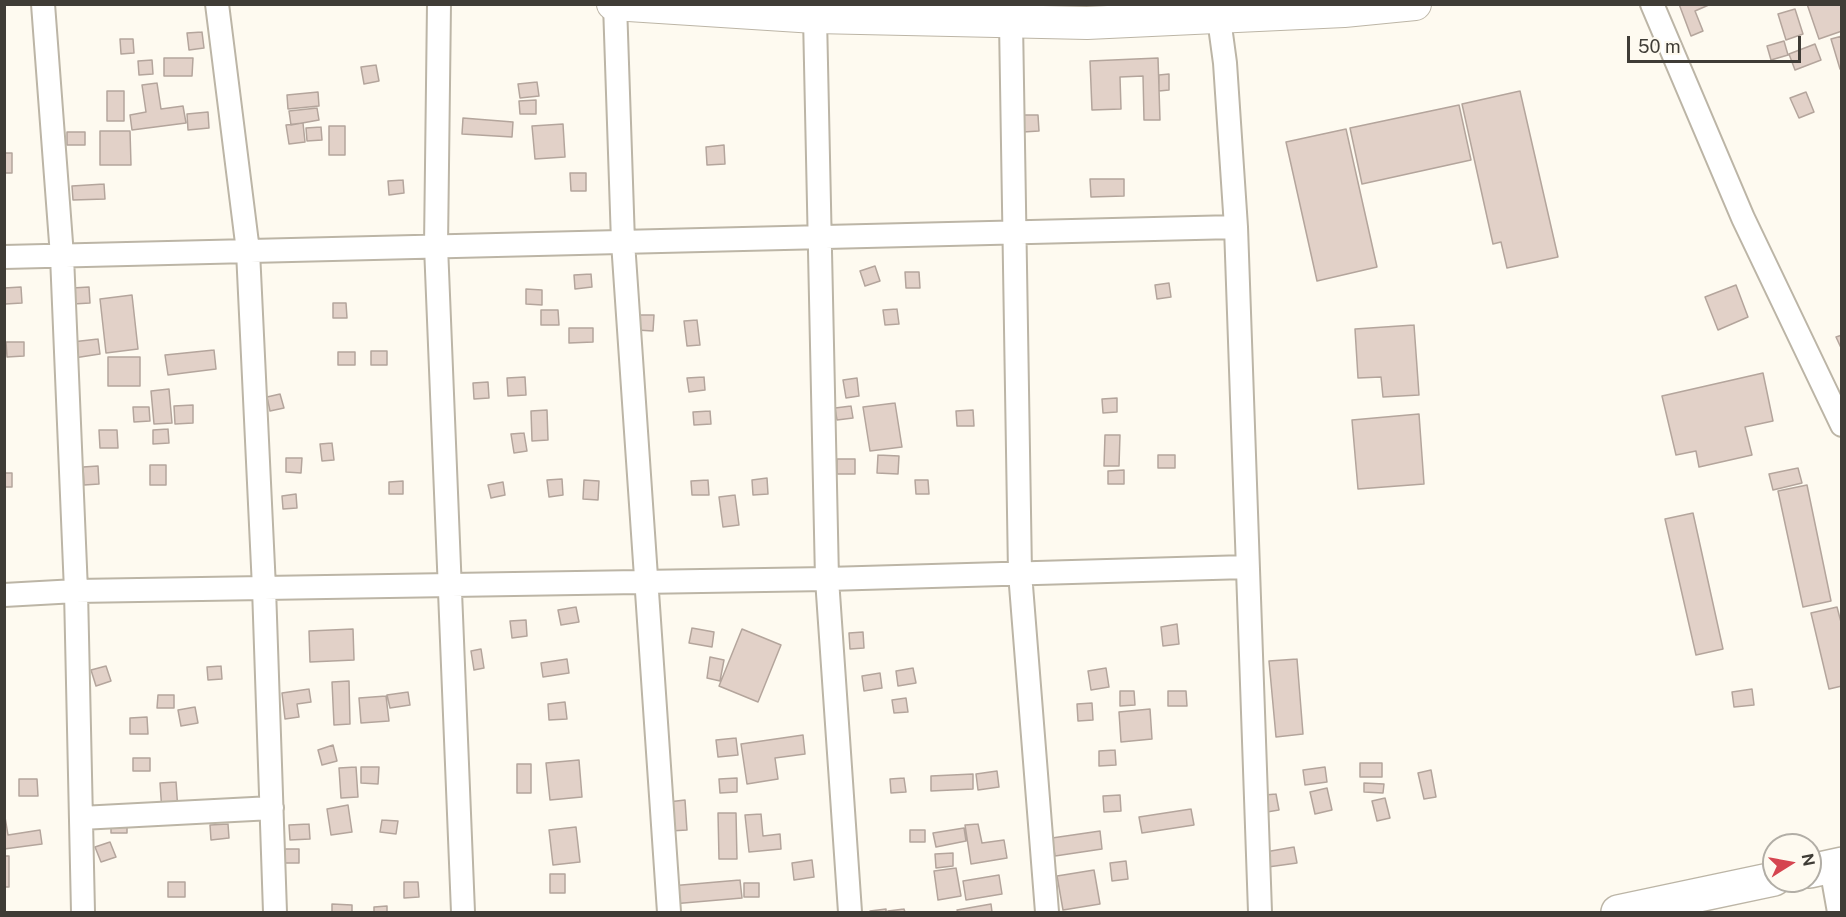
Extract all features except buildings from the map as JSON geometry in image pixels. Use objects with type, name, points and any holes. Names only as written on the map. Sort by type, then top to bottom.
[{"type":"highway","points":[[1618,912],[1762,882]]},
{"type":"street","points":[[43,4],[62,256],[76,591],[83,912]]},
{"type":"street","points":[[217,4],[248,251],[264,588],[275,912]]},
{"type":"street","points":[[439,4],[436,246],[463,912]]},
{"type":"street","points":[[669,912],[623,242],[614,5],[816,11],[1011,22],[1087,23],[1218,11],[1344,11],[1415,4]]},
{"type":"street","points":[[1652,4],[1743,218],[1842,425]]},
{"type":"street","points":[[816,11],[827,579],[850,912]]},
{"type":"street","points":[[1218,11],[1225,63],[1236,227],[1260,912]]},
{"type":"street","points":[[1011,22],[1020,573],[1047,912]]},
{"type":"street","points":[[4,257],[1236,227]]},
{"type":"street","points":[[4,595],[76,591],[827,579],[1247,567]]},
{"type":"street","points":[[81,818],[272,808]]},
{"type":"street","points":[[1828,867],[1839,912]]}]
